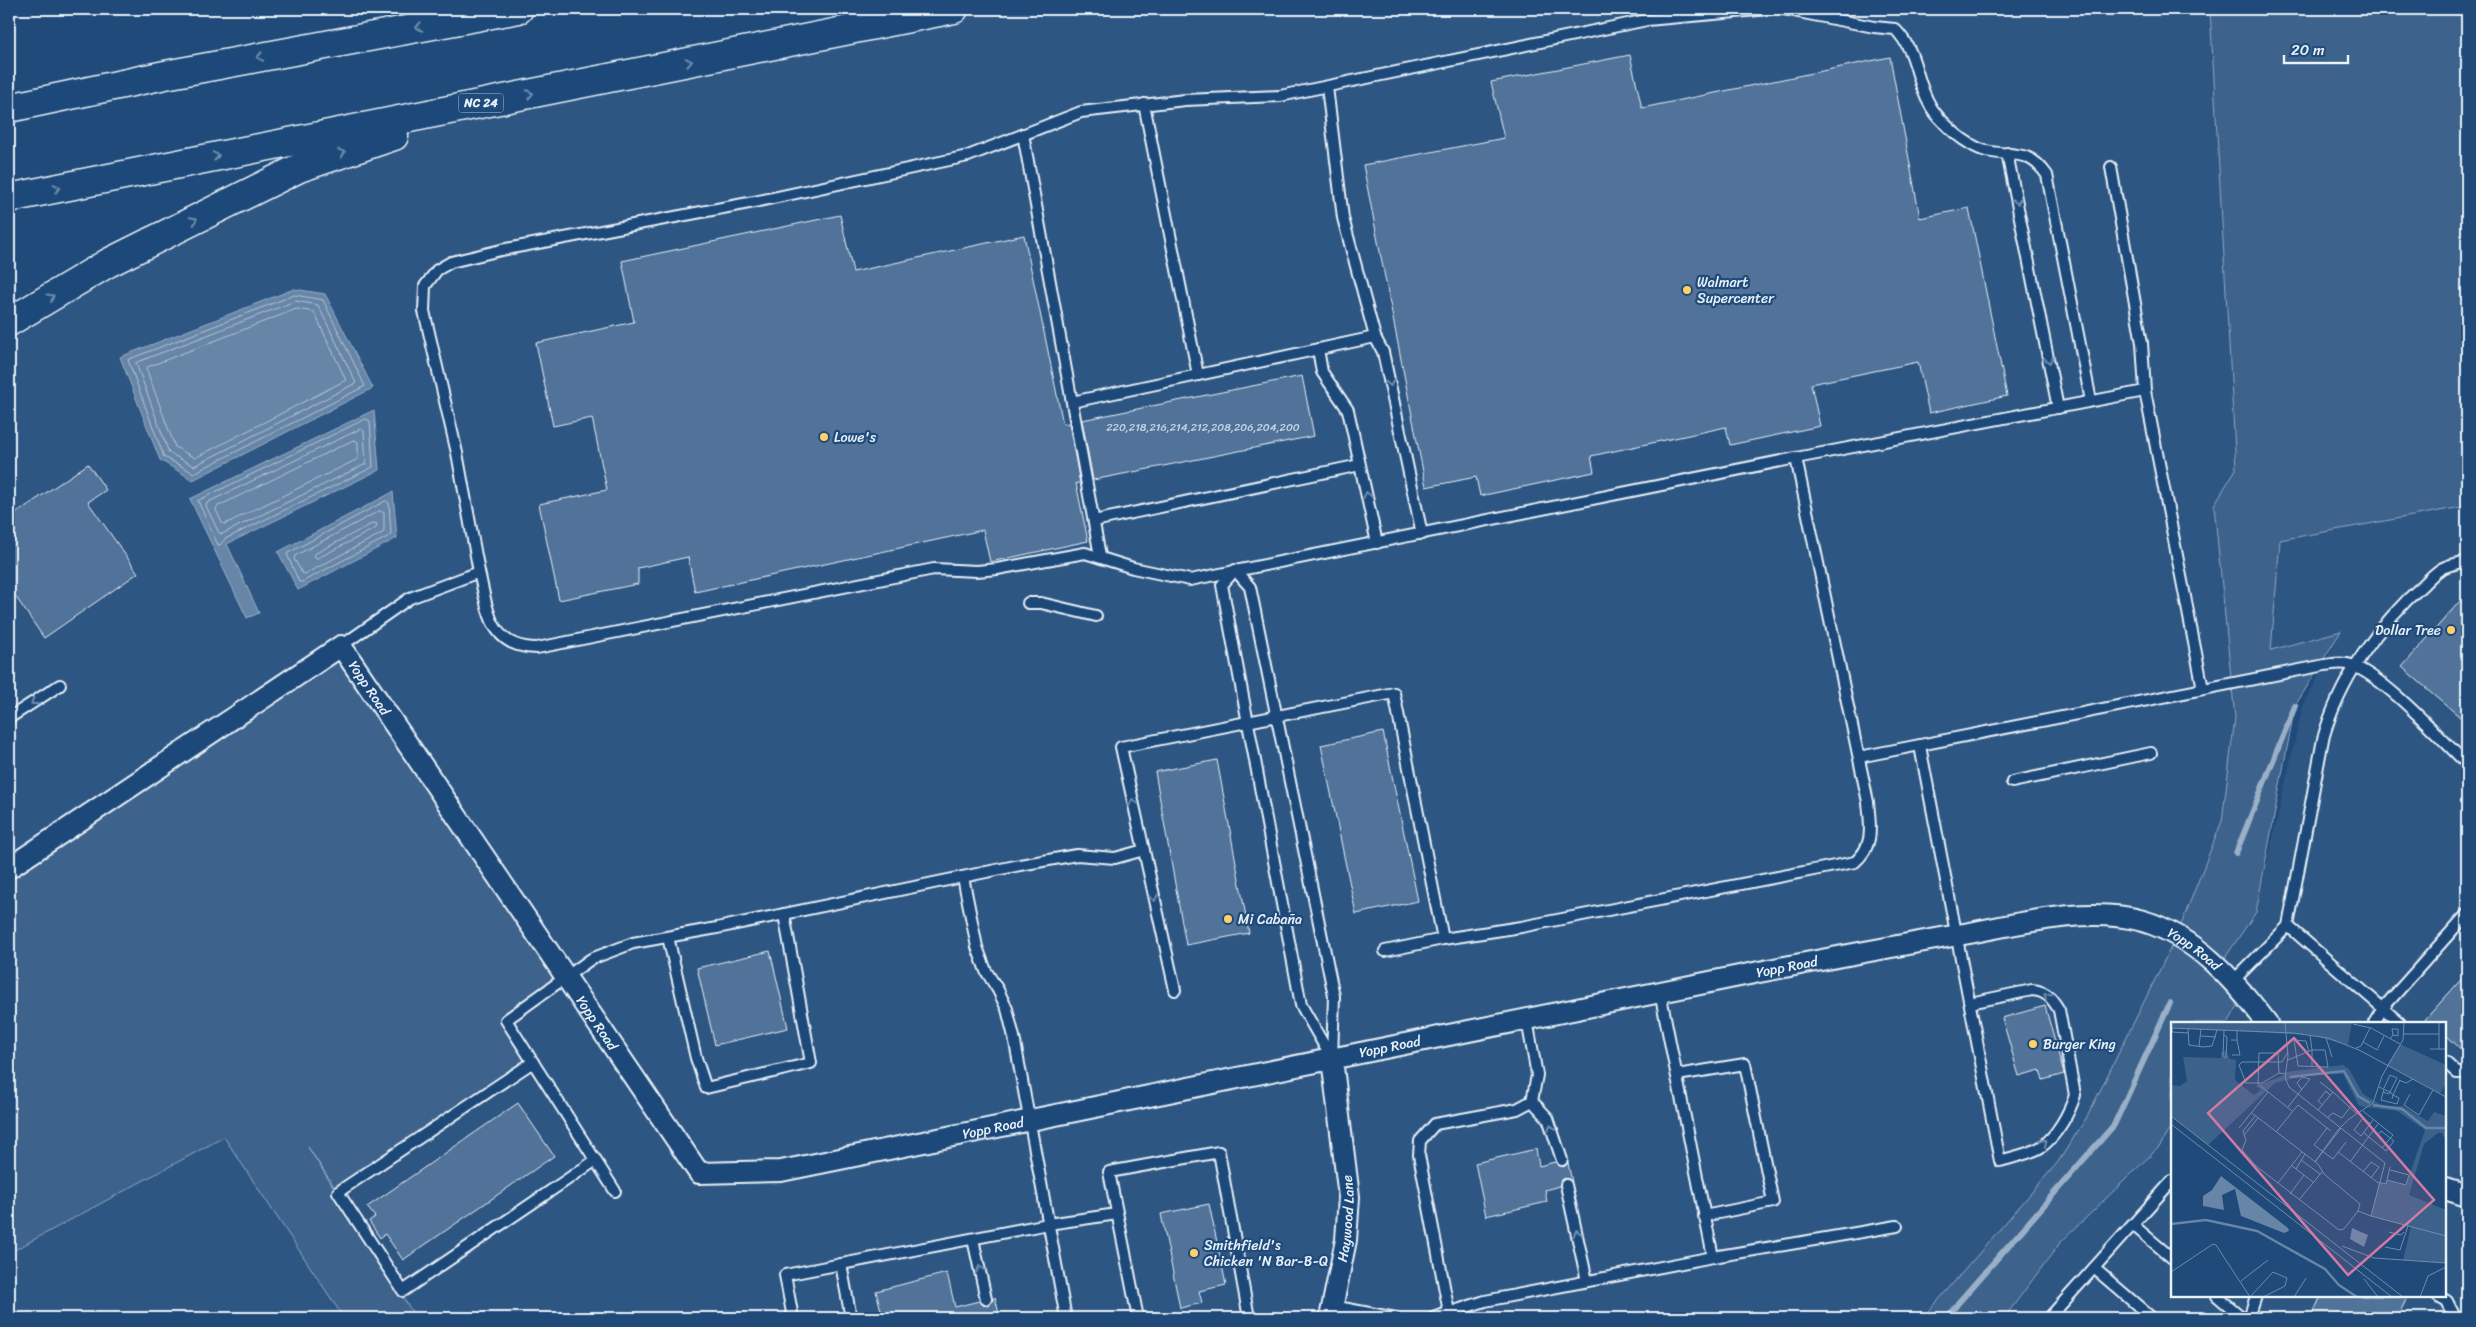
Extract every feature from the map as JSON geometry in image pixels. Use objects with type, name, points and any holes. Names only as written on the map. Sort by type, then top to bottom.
[{"type":"highway","points":[[9,108],[165,75],[519,9]]},
{"type":"highway","name":"NC 24","points":[[9,198],[954,9]]},
{"type":"highway","points":[[9,93],[165,75]]},
{"type":"highway","points":[[9,322],[108,263],[299,168],[502,99]]},
{"type":"street","name":"Yopp Road","points":[[9,868],[341,646],[699,1173],[781,1171],[1660,992],[2028,922],[2093,915],[2142,921],[2177,935],[2205,956],[2245,994],[2266,1022]]},
{"type":"street","name":"Haywood Lane","points":[[1331,1312],[1346,1240],[1349,1197],[1332,1059]]},
{"type":"street","points":[[2446,1189],[2467,1196]]},
{"type":"lane","points":[[1769,9],[1647,20],[1280,96],[1144,104],[1081,112],[968,156],[754,202],[501,250],[451,262],[437,270],[425,286],[424,311],[457,453],[479,572],[491,621],[496,631],[521,648],[537,648],[934,569],[977,571],[997,569],[1085,553],[1100,556],[1133,568],[1190,580],[1796,458],[2145,391]]},
{"type":"lane","points":[[1783,9],[1874,27],[1895,29],[1906,40],[1913,54],[1930,106],[1956,134],[1984,151],[2008,153],[2037,161],[2047,175],[2091,401]]},
{"type":"lane","points":[[1327,86],[1343,218],[1375,337],[1383,352],[1422,534]]},
{"type":"lane","points":[[1144,104],[1198,375]]},
{"type":"lane","points":[[1023,134],[1100,556]]},
{"type":"lane","points":[[2008,153],[2058,408]]},
{"type":"lane","points":[[2111,167],[2142,343],[2145,391],[2204,689]]},
{"type":"lane","points":[[1072,402],[1375,337]]},
{"type":"lane","points":[[1318,350],[1322,372],[1348,410],[1377,542]]},
{"type":"lane","points":[[1385,951],[1443,939],[1522,927],[1855,862],[1862,855],[1869,846],[1871,831],[1868,802],[1796,458]]},
{"type":"lane","points":[[1094,521],[1360,465]]},
{"type":"lane","points":[[2232,982],[2288,926],[2323,739],[2331,710],[2378,634],[2414,592],[2443,567],[2467,561]]},
{"type":"lane","points":[[1235,570],[1250,586],[1334,996],[1332,1059]]},
{"type":"lane","points":[[1235,570],[1222,585],[1301,1005],[1332,1059]]},
{"type":"lane","points":[[341,646],[410,598],[479,572]]},
{"type":"lane","points":[[1028,603],[1041,603],[1096,616]]},
{"type":"lane","points":[[1859,757],[2342,663],[2356,667],[2375,677],[2467,764]]},
{"type":"lane","points":[[9,718],[60,685]]},
{"type":"lane","points":[[1175,990],[1121,747],[1394,693],[1443,939]]},
{"type":"lane","points":[[1920,746],[2000,1161],[2040,1147],[2054,1133],[2073,1104],[2075,1095],[2059,1010],[2053,1000],[2042,990],[2032,990],[1970,1003]]},
{"type":"lane","points":[[2012,782],[2151,753]]},
{"type":"lane","points":[[616,1191],[506,1020],[591,959],[632,943],[963,877],[1077,855],[1115,858],[1144,850]]},
{"type":"lane","points":[[963,877],[977,947],[986,971],[1007,1009],[1066,1318]]},
{"type":"lane","points":[[668,937],[696,1058],[706,1088],[811,1063],[784,914]]},
{"type":"lane","points":[[2375,1022],[2383,1008],[2467,914]]},
{"type":"lane","points":[[2288,926],[2399,1022]]},
{"type":"lane","points":[[1660,992],[1713,1257]]},
{"type":"lane","points":[[1527,1020],[1537,1075],[1532,1101]]},
{"type":"lane","points":[[533,1062],[338,1192],[343,1200],[403,1291],[596,1160]]},
{"type":"lane","points":[[2446,1063],[2462,1073]]},
{"type":"lane","points":[[1677,1075],[1744,1064],[1773,1202],[1704,1216]]},
{"type":"lane","points":[[1532,1101],[1548,1118],[1562,1160]]},
{"type":"lane","points":[[1449,1312],[1419,1155],[1420,1141],[1435,1124],[1517,1109],[1532,1101]]},
{"type":"lane","points":[[1138,1318],[1109,1172],[1219,1152],[1248,1318]]},
{"type":"lane","points":[[2049,1318],[2171,1182]]},
{"type":"lane","points":[[1566,1185],[1587,1281]]},
{"type":"lane","points":[[793,1318],[785,1275],[1048,1224],[1117,1214]]},
{"type":"lane","points":[[2133,1225],[2171,1257]]},
{"type":"lane","points":[[1432,1318],[1485,1301],[1713,1257],[1897,1226]]},
{"type":"lane","points":[[973,1239],[986,1299]]},
{"type":"lane","points":[[841,1264],[851,1318]]},
{"type":"lane","points":[[2094,1268],[2152,1318]]},
{"type":"lane","points":[[2218,1297],[2243,1318]]},
{"type":"lane","points":[[2249,1318],[2256,1297]]},
{"type":"lane","points":[[2440,1297],[2447,1301],[2454,1314],[2451,1318]]},
{"type":"lane","points":[[1331,1312],[1396,1318]]},
{"type":"shaded area","points":[[954,9],[2210,9],[2236,469],[2214,505],[2235,718],[2222,821],[2177,935],[2087,1117],[2058,1162],[1923,1318],[416,1318],[282,1105],[9,868],[9,322],[299,168],[502,99]]},
{"type":"shaded area","points":[[2210,9],[2467,9],[2467,506],[2280,540],[2271,650],[2341,631],[2295,706],[2256,912],[2218,968],[2245,994],[2229,1022],[2171,1022],[2171,1126],[2160,1146],[2060,1243],[2004,1318],[1923,1318],[2058,1162],[2087,1117],[2177,935],[2222,821],[2235,718],[2214,505],[2236,469]]},
{"type":"shaded area","points":[[2467,506],[2467,1318],[2004,1318],[2060,1243],[2160,1146],[2171,1126],[2171,1297],[2446,1297],[2446,1022],[2229,1022],[2245,994],[2218,968],[2256,912],[2302,709],[2341,631],[2271,650],[2280,539]]},
{"type":"shaded area","points":[[341,646],[566,977],[506,1020],[533,1062],[338,1192],[308,1147],[416,1318],[344,1318],[224,1137],[9,1253],[9,868]]},
{"type":"shaded area","points":[[224,1136],[344,1318],[9,1318],[9,1253]]},
{"type":"water","points":[[294,289],[325,294],[373,388],[193,480],[160,460],[120,357]]},
{"type":"water","points":[[374,410],[379,470],[227,544],[259,613],[247,618],[190,499]]},
{"type":"water","points":[[393,492],[397,538],[298,590],[278,552]]},
{"type":"building","name":"Walmart Supercenter","points":[[1630,55],[1642,108],[1890,57],[1920,218],[1969,208],[2007,396],[1929,413],[1918,362],[1811,384],[1820,426],[1730,445],[1726,427],[1591,456],[1594,472],[1480,496],[1476,477],[1426,487],[1363,165],[1504,138],[1491,82]]},
{"type":"building","points":[[840,215],[853,272],[1024,235],[1063,424],[1069,423],[1080,483],[1076,483],[1088,541],[990,562],[983,530],[695,592],[688,557],[638,568],[638,584],[559,600],[539,504],[607,490],[592,418],[553,426],[536,343],[634,322],[622,261]]},
{"type":"building","points":[[1302,376],[1314,436],[1093,480],[1082,420]]},
{"type":"building","points":[[88,464],[106,490],[88,502],[138,573],[44,638],[9,587],[9,518]]},
{"type":"building","name":"Dollar Tree","points":[[2467,593],[2467,723],[2402,667]]},
{"type":"building","points":[[1383,732],[1418,901],[1356,914],[1321,745]]},
{"type":"building","points":[[1217,760],[1249,933],[1186,945],[1155,772]]},
{"type":"building","points":[[770,951],[788,1028],[715,1045],[697,968]]},
{"type":"building","points":[[2467,973],[2467,1055],[2446,1035],[2446,1022],[2423,1022]]},
{"type":"building","name":"Burger King","points":[[2045,1006],[2064,1074],[2043,1080],[2040,1070],[2019,1076],[2002,1018]]},
{"type":"building","points":[[518,1103],[554,1156],[403,1260],[385,1234],[380,1238],[369,1221],[375,1217],[367,1207]]},
{"type":"building","points":[[1536,1149],[1539,1166],[1555,1162],[1564,1167],[1568,1163],[1572,1182],[1564,1178],[1559,1186],[1545,1190],[1547,1202],[1486,1216],[1475,1163]]},
{"type":"building","points":[[1209,1204],[1226,1285],[1199,1291],[1202,1303],[1180,1308],[1161,1214]]},
{"type":"building","points":[[947,1273],[955,1307],[979,1301],[983,1305],[988,1306],[995,1297],[1000,1318],[883,1318],[876,1291]]},
{"type":"building","points":[[2321,1297],[2408,1297],[2397,1318],[2311,1318]]},
{"type":"waterway","points":[[2236,853],[2295,706]]},
{"type":"waterway","points":[[1947,1318],[2114,1125],[2170,1003]]},
{"type":"place","name":"Walmart Supercenter","points":[[1687,290]]},
{"type":"place","name":"Lowe's","points":[[824,437]]},
{"type":"place","name":"Dollar Tree","points":[[2451,630]]},
{"type":"place","name":"Mi Cabaña","points":[[1228,919]]},
{"type":"place","name":"Burger King","points":[[2033,1044]]},
{"type":"place","name":"Smithfield's Chicken 'N Bar-B-Q","points":[[1194,1253]]}]
